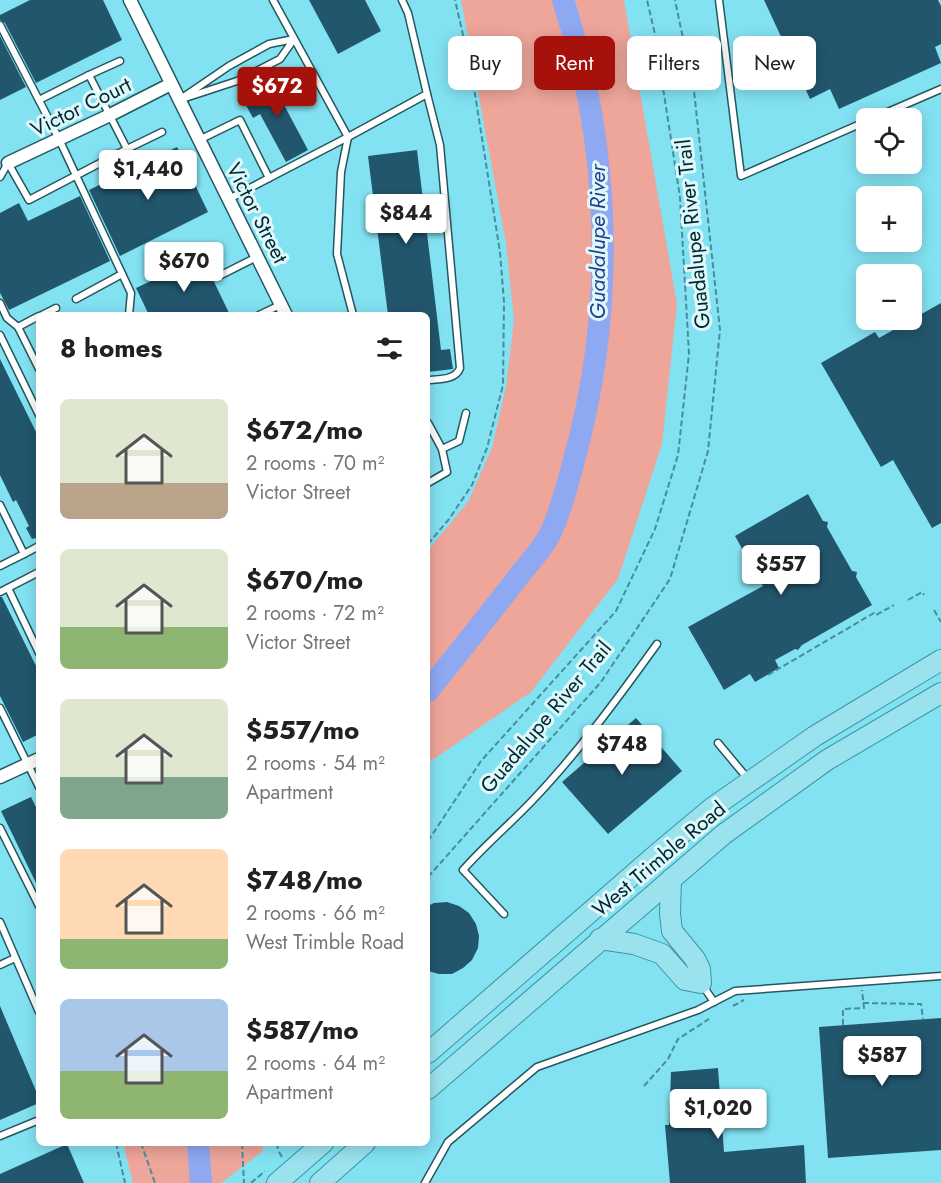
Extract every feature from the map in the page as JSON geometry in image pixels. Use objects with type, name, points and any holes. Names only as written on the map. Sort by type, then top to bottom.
[{"type":"main road","name":"West Trimble Road","points":[[430,1051],[658,853],[750,781],[815,736],[941,660]]},
{"type":"main road","name":"West Trimble Road","points":[[430,1087],[724,834],[827,760],[941,693]]},
{"type":"main road","points":[[600,939],[636,945],[662,954],[685,980],[701,983],[700,969],[672,931],[671,879]]},
{"type":"main road","points":[[670,964],[687,949]]},
{"type":"main road","points":[[272,1176],[318,1146]]},
{"type":"main road","points":[[320,1183],[362,1146]]},
{"type":"street","name":"Victor Street","points":[[130,0],[284,310]]},
{"type":"street","name":"Victor Court","points":[[4,163],[110,116],[171,84]]},
{"type":"street","points":[[1,774],[34,761]]},
{"type":"lane","points":[[273,0],[348,137],[342,172],[337,254],[352,312]]},
{"type":"lane","points":[[402,0],[408,13],[440,145],[460,368],[459,373],[454,376],[430,380]]},
{"type":"lane","points":[[719,0],[741,176],[856,126]]},
{"type":"lane","points":[[0,25],[59,140],[131,293],[129,312]]},
{"type":"lane","points":[[179,100],[237,81],[280,59],[294,39]]},
{"type":"lane","points":[[179,100],[229,66],[269,44],[294,39]]},
{"type":"lane","points":[[39,100],[120,61]]},
{"type":"lane","points":[[89,75],[128,149]]},
{"type":"lane","points":[[897,108],[941,89]]},
{"type":"lane","points":[[229,200],[427,94]]},
{"type":"lane","points":[[199,140],[240,120],[269,178]]},
{"type":"lane","points":[[4,163],[29,200],[162,132]]},
{"type":"lane","points":[[0,177],[4,163]]},
{"type":"lane","points":[[219,276],[257,257]]},
{"type":"lane","points":[[76,299],[122,274]]},
{"type":"lane","points":[[0,303],[7,318],[18,327],[36,363]]},
{"type":"lane","points":[[48,312],[56,308]]},
{"type":"lane","points":[[18,327],[36,318]]},
{"type":"lane","points":[[0,335],[36,409]]},
{"type":"lane","points":[[32,354],[36,352]]},
{"type":"lane","points":[[442,449],[459,441],[466,414]]},
{"type":"lane","points":[[430,427],[442,449],[447,472],[430,482]]},
{"type":"lane","points":[[0,506],[24,554]]},
{"type":"lane","points":[[0,566],[36,548]]},
{"type":"lane","points":[[0,592],[36,574]]},
{"type":"lane","points":[[8,588],[36,647]]},
{"type":"lane","points":[[504,914],[463,870],[532,802],[612,706],[657,644]]},
{"type":"lane","points":[[0,708],[34,761]]},
{"type":"lane","points":[[718,743],[750,781]]},
{"type":"lane","points":[[0,828],[36,900]]},
{"type":"lane","points":[[0,922],[36,1005]]},
{"type":"lane","points":[[0,965],[15,958]]},
{"type":"lane","points":[[425,1183],[448,1142],[537,1067],[698,1010],[735,991],[941,976]]},
{"type":"lane","points":[[701,983],[714,1002]]},
{"type":"lane","points":[[0,1136],[36,1121]]},
{"type":"path","points":[[430,542],[449,519],[472,484],[487,448],[503,385],[504,302],[500,252],[471,69],[455,0]]},
{"type":"path","points":[[430,838],[481,761],[616,611],[655,529],[678,455],[689,354],[680,197],[654,30],[647,0]]},
{"type":"path","name":"Guadalupe River Trail","points":[[430,875],[601,682],[670,579],[708,451],[720,330],[694,91],[675,0]]},
{"type":"path","points":[[908,600],[922,592],[924,595]]},
{"type":"path","points":[[768,675],[874,613],[876,615],[894,605]]},
{"type":"path","points":[[934,610],[941,622]]},
{"type":"path","points":[[843,1025],[843,1009],[864,1008],[862,990]]},
{"type":"path","points":[[863,1003],[921,1004],[923,1019]]},
{"type":"path","points":[[644,1086],[668,1059],[678,1039],[710,1018]]},
{"type":"path","points":[[117,1146],[125,1183]]},
{"type":"path","points":[[142,1146],[155,1183]]},
{"type":"path","points":[[242,1146],[244,1183]]},
{"type":"path","points":[[252,1182],[272,1176]]},
{"type":"shaded area","points":[[461,0],[624,0],[630,36],[627,36],[627,90],[640,90],[677,304],[662,444],[618,579],[531,692],[430,762],[430,548],[468,502],[492,448],[506,387],[514,320],[506,243],[478,90],[522,90],[522,36],[468,36]]},
{"type":"shaded area","points":[[124,1146],[262,1146],[263,1151],[221,1183],[133,1183]]},
{"type":"building","points":[[30,0],[103,0],[122,40],[36,83],[5,23],[0,20],[0,15]]},
{"type":"building","points":[[309,0],[365,0],[381,31],[338,54]]},
{"type":"building","points":[[764,0],[938,0],[941,6],[941,44],[935,47],[941,63],[839,109],[830,89],[810,99],[806,90],[816,90],[816,36],[781,36]]},
{"type":"building","points":[[0,36],[26,87],[0,100]]},
{"type":"building","points":[[280,78],[290,98],[283,103],[308,150],[286,162],[260,114],[253,118],[242,98]]},
{"type":"building","points":[[177,147],[208,212],[120,256],[89,190]]},
{"type":"building","points":[[417,150],[441,350],[450,349],[453,369],[430,372],[430,312],[388,312],[368,156]]},
{"type":"building","points":[[80,196],[110,261],[9,310],[0,293],[0,213],[19,203],[28,221]]},
{"type":"building","points":[[202,257],[229,312],[148,312],[136,288]]},
{"type":"building","points":[[941,303],[941,523],[932,528],[893,460],[881,467],[821,363],[875,332],[879,338],[893,330],[922,330],[922,314]]},
{"type":"building","points":[[0,359],[36,432],[36,540],[32,539],[26,528],[29,526],[16,500],[13,502],[0,475]]},
{"type":"building","points":[[808,494],[823,521],[828,522],[827,527],[852,571],[857,572],[856,577],[872,605],[802,645],[798,650],[795,649],[775,660],[779,668],[755,682],[750,674],[724,690],[688,627],[763,586],[735,536]]},
{"type":"building","points":[[0,597],[2,597],[36,666],[36,736],[23,742],[0,696]]},
{"type":"building","points":[[636,718],[682,771],[608,834],[562,782]]},
{"type":"building","points":[[31,797],[36,807],[36,883],[1,811]]},
{"type":"building","points":[[447,902],[459,906],[469,913],[476,924],[479,936],[478,948],[472,960],[452,974],[430,972],[430,905]]},
{"type":"building","points":[[0,1006],[36,1091],[36,1104],[0,1120]]},
{"type":"building","points":[[941,1018],[941,1150],[828,1158],[819,1027]]},
{"type":"building","points":[[718,1068],[724,1152],[804,1145],[806,1183],[670,1183],[665,1125],[669,1125],[671,1072]]},
{"type":"building","points":[[63,1146],[68,1146],[84,1183],[0,1183],[0,1174]]},
{"type":"waterway","name":"Guadalupe River","points":[[430,688],[547,540],[567,485],[588,400],[597,342],[602,285],[599,169],[591,112],[579,55],[563,0]]},
{"type":"waterway","name":"Guadalupe River","points":[[198,1146],[201,1183]]}]
